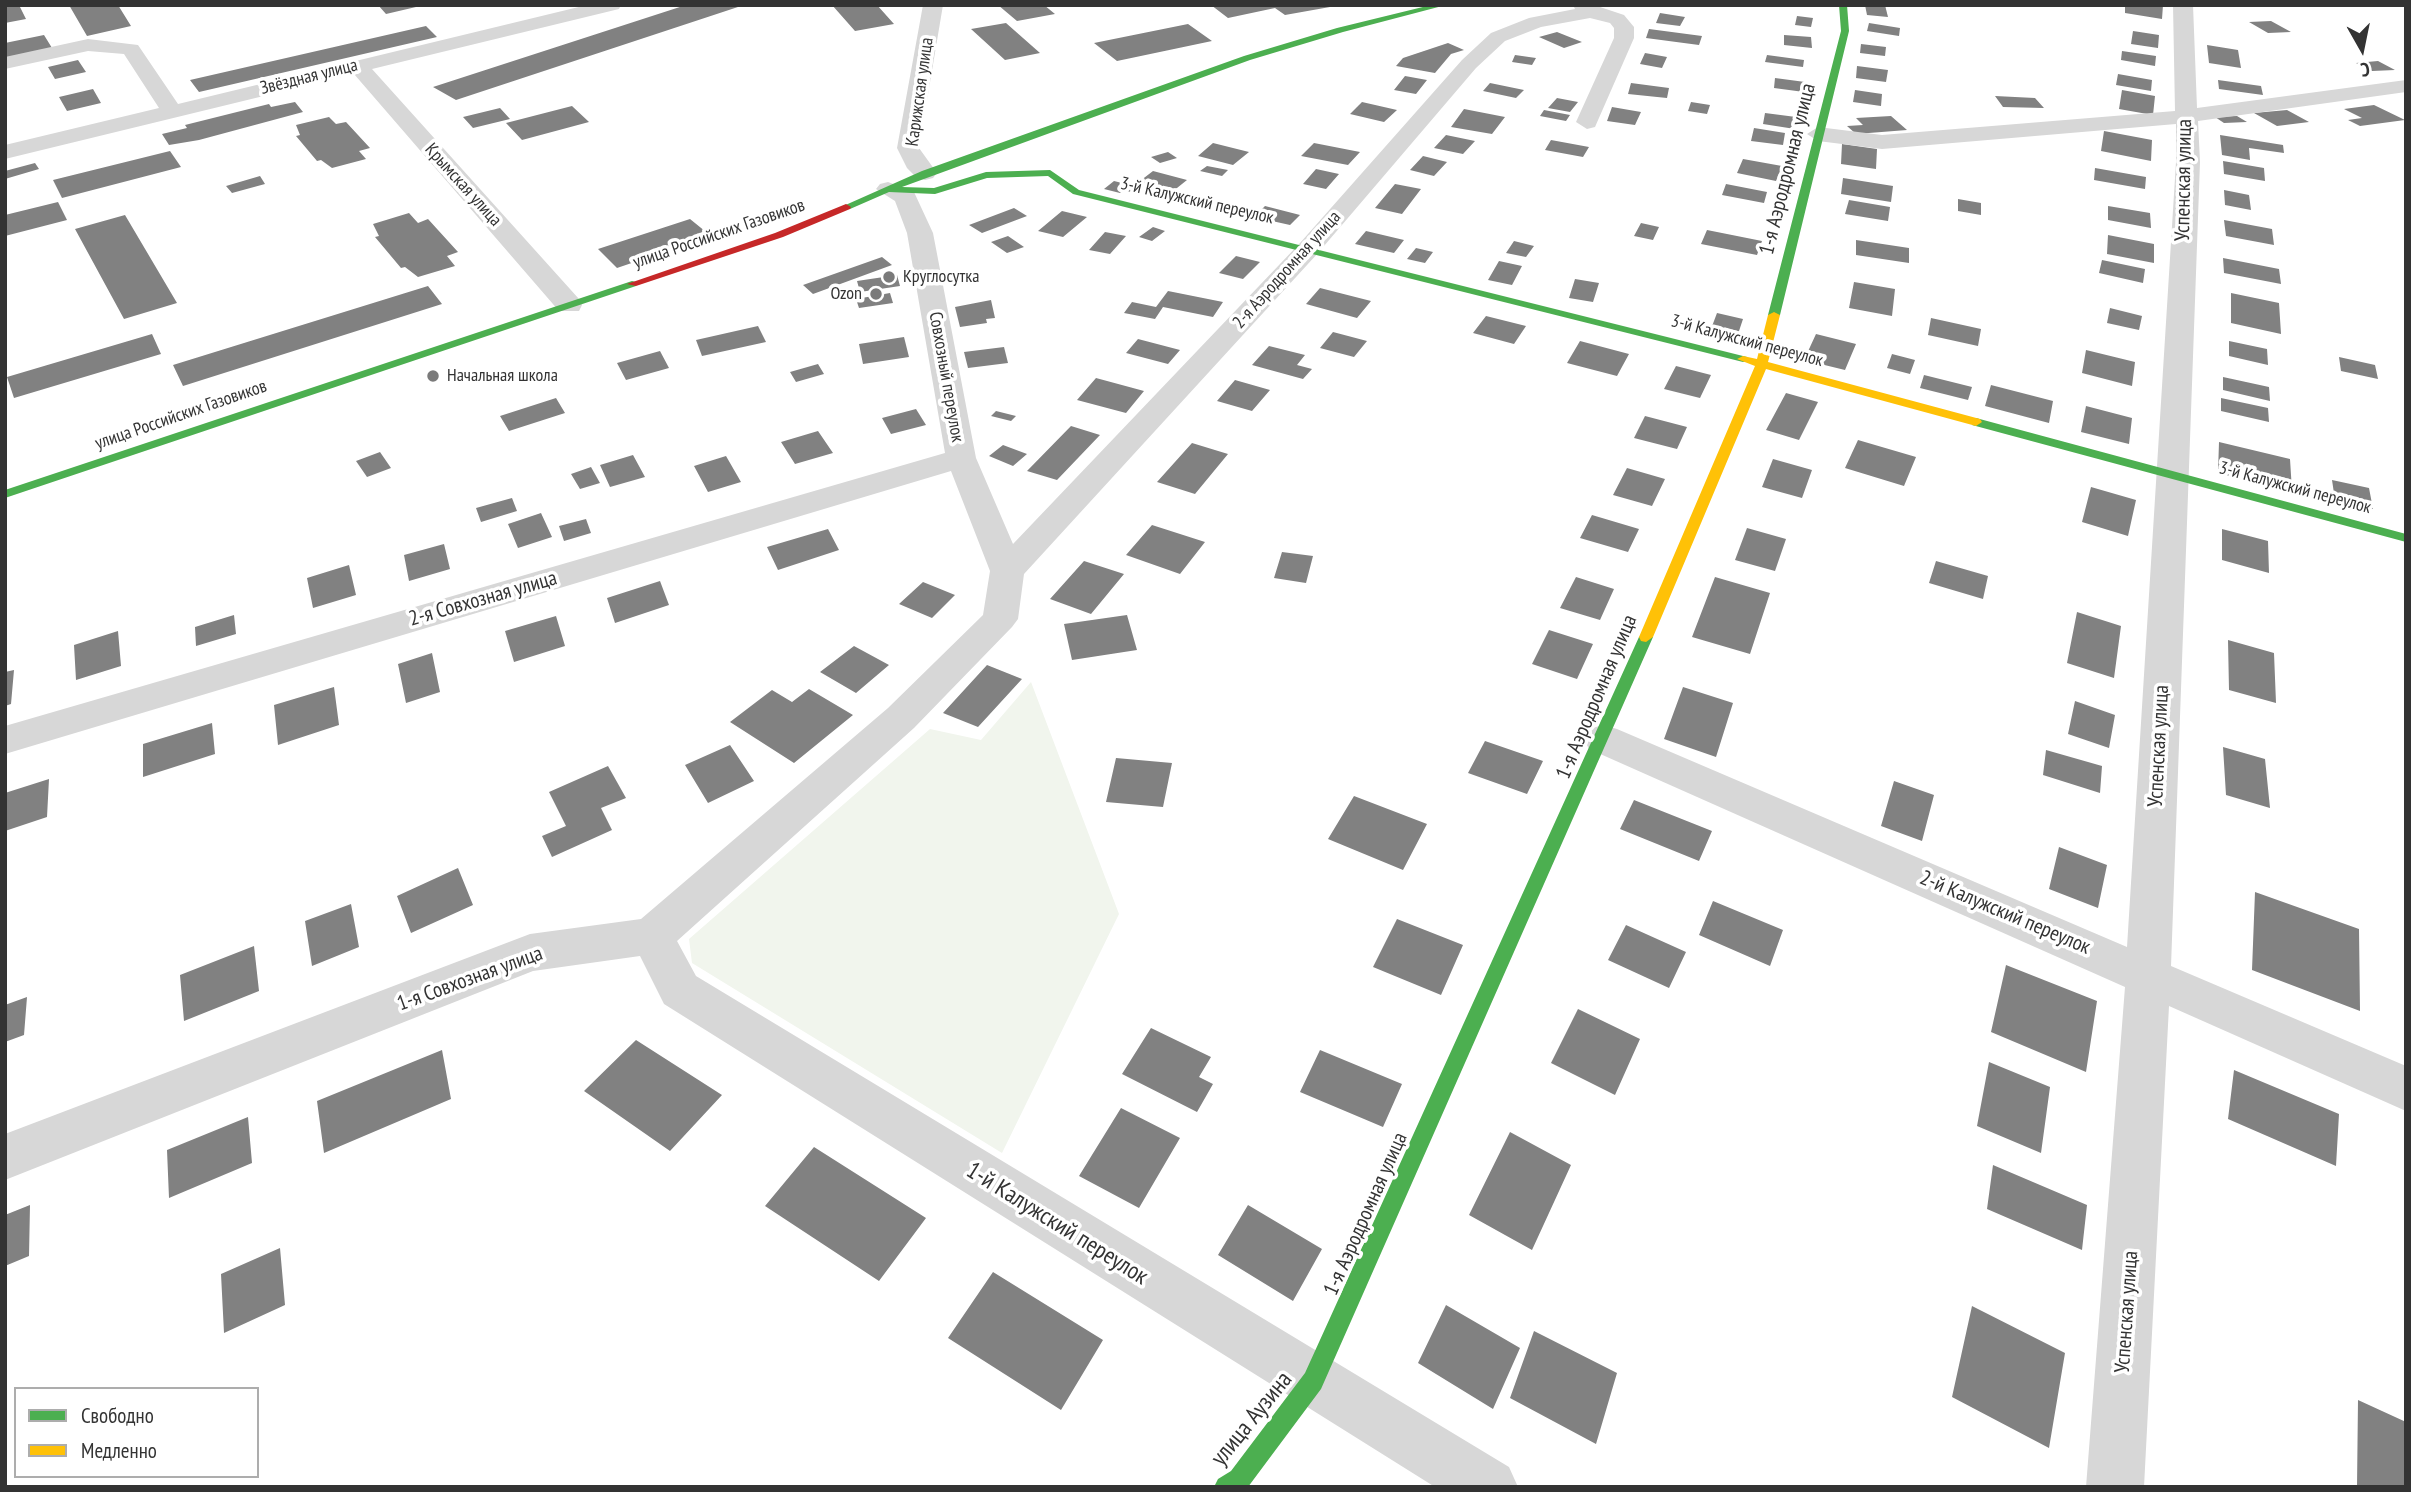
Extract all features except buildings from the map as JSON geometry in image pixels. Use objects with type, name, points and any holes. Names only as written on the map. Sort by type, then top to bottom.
[{"type":"street","name":"Звёздная улица","points":[[5,152],[612,5]]},
{"type":"street","name":"Карижская улица","points":[[925,173],[915,163],[908,148],[933,5]]},
{"type":"street","name":"улица Российских Газовиков","points":[[5,494],[779,235],[925,173],[1247,58],[1340,30],[1442,5]]},
{"type":"street","name":"1-я Аэродромная улица","points":[[1313,1381],[1603,739],[1762,364],[1845,31],[1843,5]]},
{"type":"street","name":"Успенская улица","points":[[2115,1487],[2148,975],[2188,162],[2183,5]]},
{"type":"street","points":[[1586,9],[1617,19],[1624,27],[1624,38],[1587,122]]},
{"type":"street","name":"2-я Аэродромная улица","points":[[1007,571],[1309,248],[1469,64],[1498,37],[1536,22],[1586,9]]},
{"type":"street","points":[[5,63],[88,45],[131,49],[171,110]]},
{"type":"street","name":"Крымская улица","points":[[357,65],[569,305]]},
{"type":"street","points":[[1818,134],[1882,142],[2186,116],[2406,86]]},
{"type":"street","name":"3-й Калужский переулок","points":[[888,189],[935,191],[986,175],[1050,173],[1076,192],[1309,248],[1762,364],[2406,538]]},
{"type":"street","name":"Совхозный переулок","points":[[888,189],[905,197],[920,233],[961,458],[1007,571]]},
{"type":"street","name":"2-я Совхозная улица","points":[[5,740],[961,458]]},
{"type":"street","points":[[652,936],[901,718],[1000,619],[1007,571]]},
{"type":"street","name":"2-й Калужский переулок","points":[[1603,739],[2406,1089]]},
{"type":"street","name":"1-я Совхозная улица","points":[[5,1157],[530,953],[652,936]]},
{"type":"street","name":"1-й Калужский переулок","points":[[652,936],[680,990],[1489,1487]]},
{"type":"street","name":"улица Аузина","points":[[1226,1487],[1239,1479],[1313,1381]]},
{"type":"shaded area","points":[[1031,682],[1119,914],[1002,1153],[692,963],[689,939],[930,729],[981,740]]},
{"type":"traffic: fast","points":[[846,207],[925,173],[1247,58],[1340,30],[1442,5]]},
{"type":"traffic: fast","points":[[1774,315],[1845,31],[1843,5]]},
{"type":"traffic: fast","points":[[888,189],[935,191],[986,175],[1050,173],[1076,192],[1743,359]]},
{"type":"traffic: fast","points":[[5,494],[632,284]]},
{"type":"traffic: fast","points":[[1976,422],[2406,538]]},
{"type":"traffic: fast","points":[[1226,1487],[1239,1479],[1313,1381],[1646,637]]},
{"type":"traffic: slow","points":[[1646,637],[1762,364],[1774,315]]},
{"type":"traffic: slow","points":[[1743,359],[1976,422]]},
{"type":"traffic: jam","points":[[632,284],[779,235],[846,207]]},
{"type":"place","name":"Круглосутка","points":[[889,277]]},
{"type":"place","name":"Ozon","points":[[876,294]]},
{"type":"place","name":"Начальная школа","points":[[433,376]]}]
